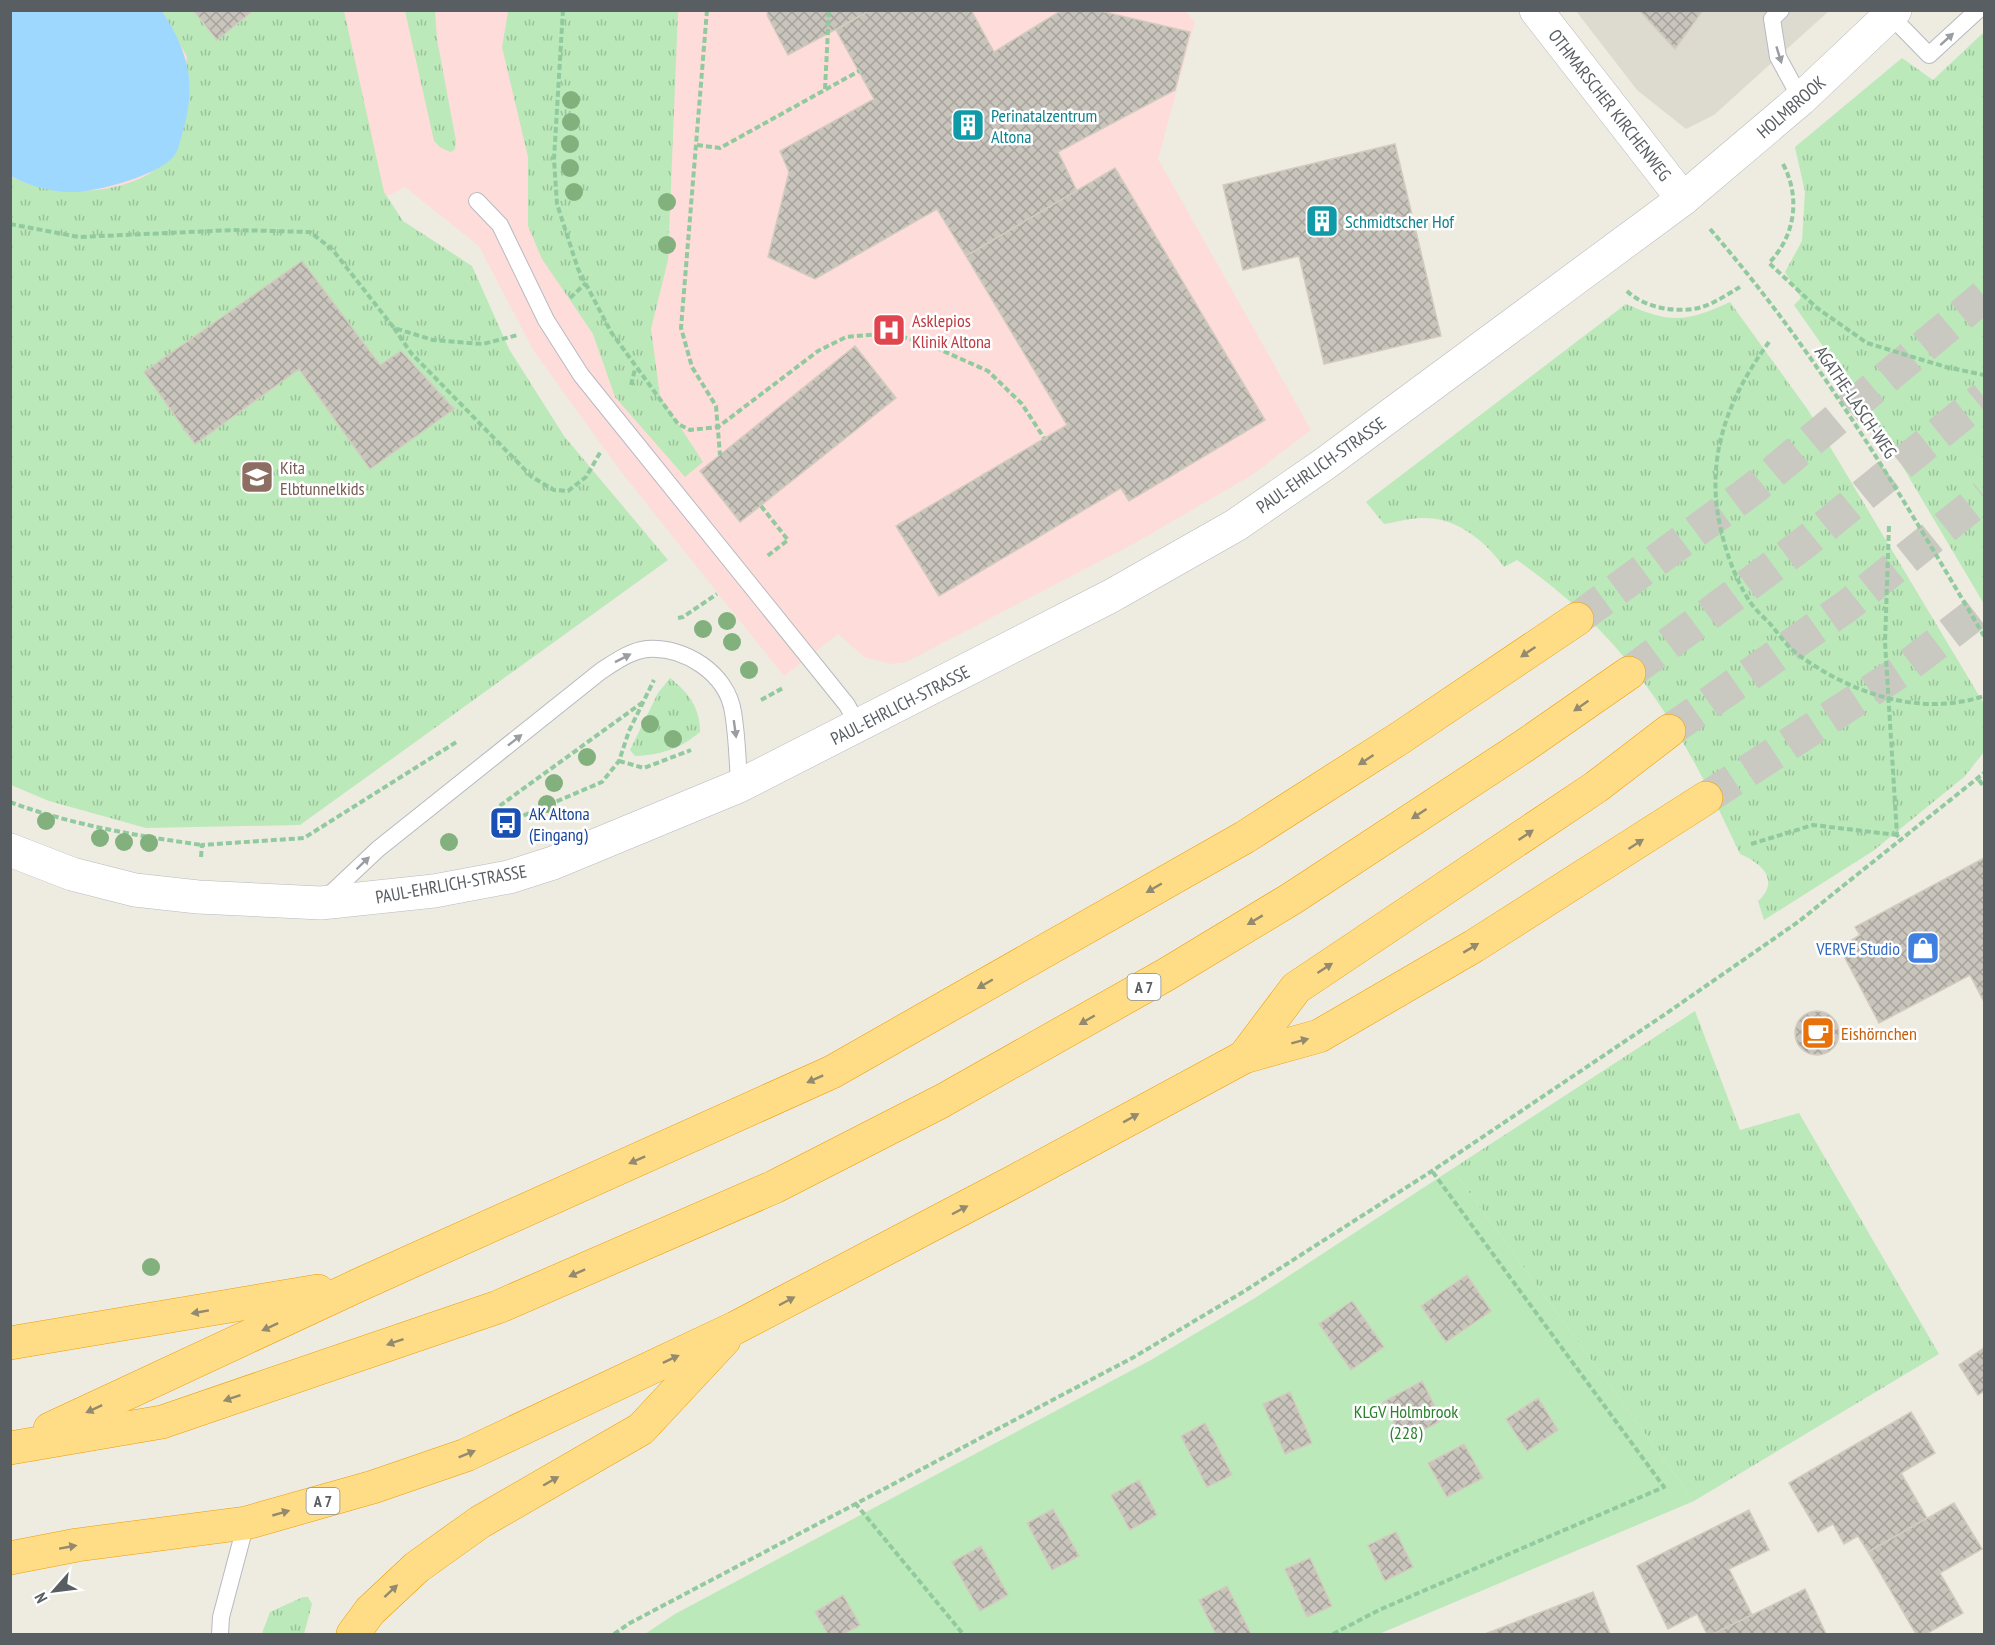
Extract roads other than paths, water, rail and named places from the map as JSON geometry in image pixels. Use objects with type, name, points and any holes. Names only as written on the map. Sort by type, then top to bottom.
[{"type":"highway","name":"A 7","points":[[10,1448],[361,1284],[832,1072],[1245,837],[1400,738],[1577,619]]},
{"type":"highway","name":"A 7","points":[[10,1448],[162,1422],[498,1307],[774,1187],[942,1101],[1167,974],[1301,893],[1524,746],[1629,673]]},
{"type":"highway","name":"A 7","points":[[1244,1057],[1296,988],[1587,793],[1670,731]]},
{"type":"highway","name":"A 7","points":[[10,1558],[77,1545],[246,1523],[373,1486],[466,1455],[735,1328],[1015,1181],[1244,1057],[1319,1036],[1474,946],[1706,798]]},
{"type":"highway","points":[[10,1343],[361,1284]]},
{"type":"highway","points":[[353,1635],[370,1611],[435,1554],[480,1522],[641,1429],[735,1328]]},
{"type":"street","name":"OTHMARSCHER KIRCHENWEG","points":[[1536,10],[1683,199]]},
{"type":"street","name":"HOLMBROOK","points":[[1683,199],[1801,99],[1893,13]]},
{"type":"street","name":"PAUL-EHRLICH-STRASSE","points":[[10,850],[72,874],[135,890],[198,897],[321,903],[434,891],[509,877],[553,863],[739,786],[859,727],[1111,596],[1236,525],[1371,430],[1683,199]]},
{"type":"lane","points":[[1781,10],[1772,19],[1778,57],[1801,99]]},
{"type":"lane","points":[[1893,13],[1929,55],[1978,10]]},
{"type":"lane","points":[[477,201],[500,225],[546,320],[581,375],[619,426],[847,705],[859,727]]},
{"type":"lane","points":[[321,903],[378,849],[601,671],[630,654],[645,649],[668,649],[697,661],[716,676],[733,711],[739,786]]},
{"type":"lane","points":[[220,1635],[221,1617],[246,1523]]},
{"type":"water","points":[[11,10],[162,11],[184,54],[189,83],[187,114],[183,131],[176,153],[169,161],[159,168],[130,180],[76,192],[42,188],[11,176]]},
{"type":"tunnel","points":[[1577,619],[1754,488],[1984,296]]},
{"type":"tunnel","points":[[1629,673],[1803,544],[1984,397]]},
{"type":"tunnel","points":[[1669,731],[1847,606],[1984,496]]},
{"type":"tunnel","points":[[1706,798],[1901,671],[1984,607]]},
{"type":"place","name":"Perinatalzentrum Altona","points":[[968,125]]},
{"type":"place","name":"Schmidtscher Hof","points":[[1322,221]]},
{"type":"place","name":"Asklepios Klinik Altona","points":[[889,330]]},
{"type":"place","name":"Kita Elbtunnelkids","points":[[257,477]]},
{"type":"place","name":"AK Altona (Eingang)","points":[[506,823]]},
{"type":"place","name":"VERVE Studio","points":[[1923,948]]},
{"type":"place","name":"Eishörnchen","points":[[1818,1033]]},
{"type":"park label","name":"KLGV Holmbrook (228)","points":[[1406,1421]]}]
